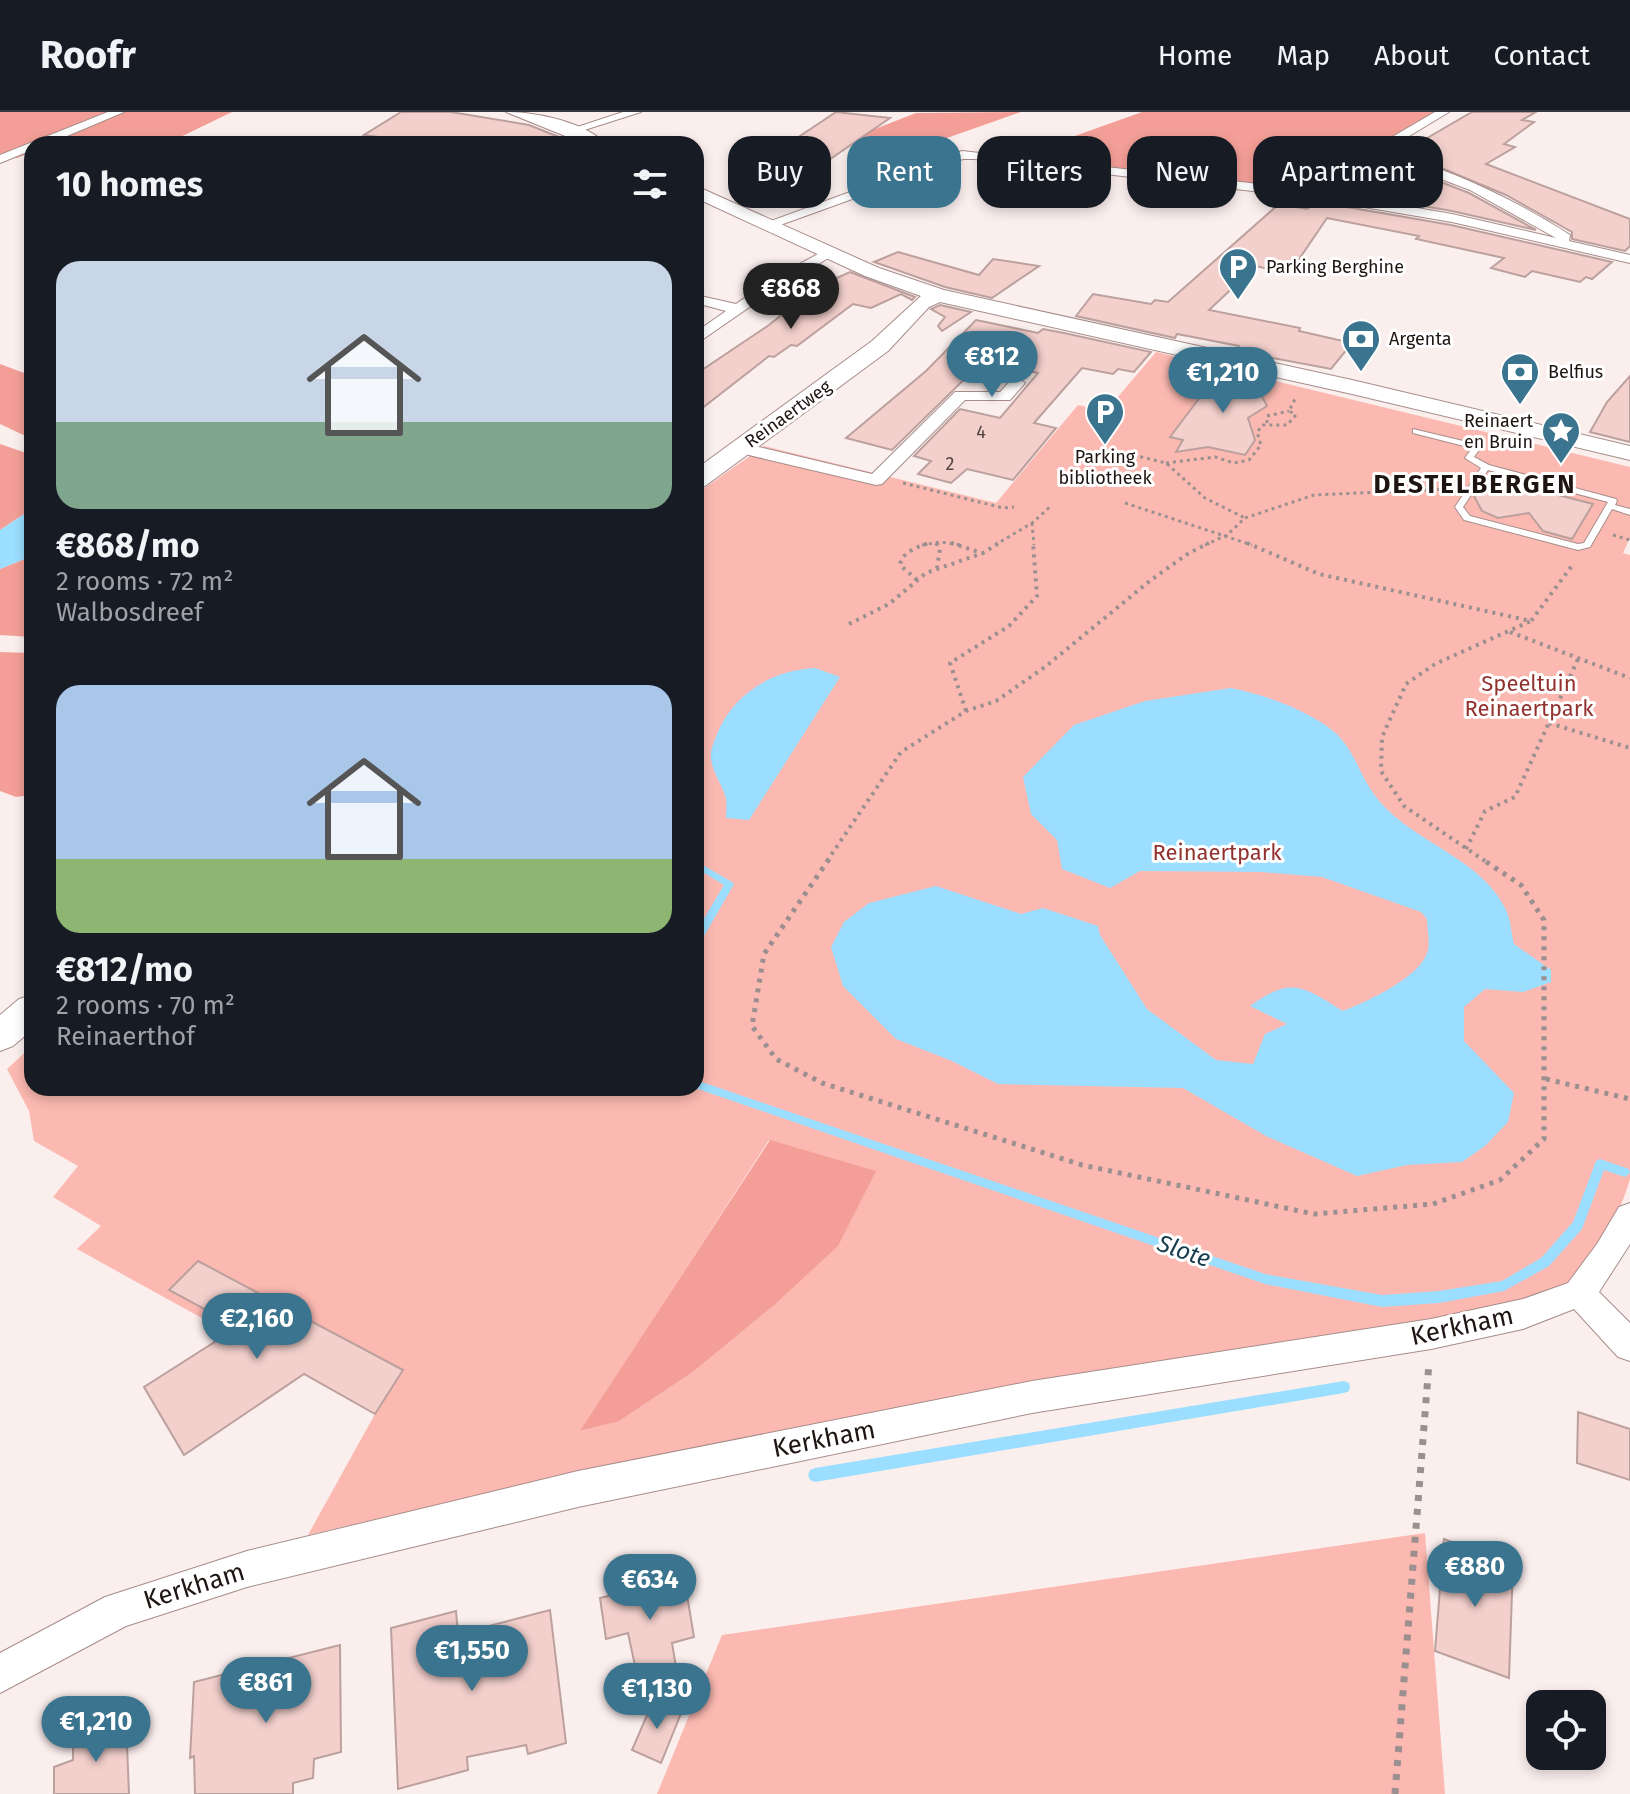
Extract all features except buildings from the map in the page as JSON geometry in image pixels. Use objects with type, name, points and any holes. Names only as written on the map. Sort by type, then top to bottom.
[{"type":"main road","points":[[514,112],[543,115],[581,136]]},
{"type":"main road","points":[[704,195],[872,272],[908,293],[1312,378],[1630,453]]},
{"type":"main road","name":"Reinaertweg","points":[[704,475],[880,346],[926,324],[946,301]]},
{"type":"main road","points":[[0,1036],[24,1016]]},
{"type":"street","points":[[58,136],[118,112]]},
{"type":"street","points":[[571,131],[635,112]]},
{"type":"street","points":[[1402,136],[1443,112]]},
{"type":"street","points":[[0,159],[24,149]]},
{"type":"street","points":[[767,225],[962,155],[1253,187]]},
{"type":"street","points":[[0,159],[19,164]]},
{"type":"street","points":[[1443,176],[1524,210],[1572,245]]},
{"type":"street","points":[[1393,208],[1452,218],[1630,259]]},
{"type":"street","points":[[704,333],[827,253]]},
{"type":"street","points":[[704,301],[738,309]]},
{"type":"street","points":[[742,448],[876,480],[961,395],[1004,397],[1017,383]]},
{"type":"street","points":[[1630,1216],[1608,1254],[1579,1293],[1630,1346]]},
{"type":"street","name":"Kerkham","points":[[0,1674],[118,1610],[247,1569],[578,1489],[1032,1397],[1431,1334],[1523,1314],[1579,1293]]},
{"type":"lane","points":[[1416,431],[1477,447],[1469,458],[1486,467],[1613,501],[1587,545],[1570,547],[1467,518],[1461,513],[1459,507],[1486,467]]},
{"type":"lane","points":[[1610,506],[1630,512]]},
{"type":"path","points":[[1289,411],[1298,393],[1312,378]]},
{"type":"path","points":[[1113,450],[1166,463],[1215,457],[1234,463],[1249,460],[1261,445],[1258,429],[1267,423],[1291,424],[1296,415],[1289,411],[1273,413],[1267,416],[1267,423]]},
{"type":"path","points":[[1166,463],[1205,498],[1245,518]]},
{"type":"path","points":[[879,477],[1003,508],[1014,507]]},
{"type":"path","points":[[1472,489],[1314,495],[1245,518],[1227,535],[1189,553],[1151,580],[1045,667],[996,701],[966,711],[901,752],[764,954],[752,1026],[776,1059],[822,1083],[1082,1165],[1314,1214],[1433,1204],[1500,1180],[1544,1139],[1544,920],[1521,885],[1404,806],[1381,771],[1382,737],[1406,684],[1435,664],[1531,621],[1587,545]]},
{"type":"path","points":[[1125,503],[1227,535],[1319,574],[1531,621]]},
{"type":"path","points":[[849,624],[889,604],[937,568],[983,553],[1032,523],[1051,506]]},
{"type":"path","points":[[966,711],[950,663],[1009,626],[1037,596],[1032,523]]},
{"type":"path","points":[[917,580],[902,570],[901,559],[913,548],[936,542],[956,543],[983,553]]},
{"type":"path","points":[[936,542],[940,549],[937,568]]},
{"type":"path","points":[[1509,631],[1630,678]]},
{"type":"path","points":[[1466,849],[1485,811],[1515,797],[1578,659]]},
{"type":"path","points":[[1549,723],[1630,748]]},
{"type":"path","points":[[1546,1079],[1630,1099]]},
{"type":"path","points":[[1395,1794],[1431,1334]]},
{"type":"green space","name":"Reinaertpark","points":[[1156,352],[1630,467],[1630,538],[1623,553],[1630,555],[1630,1179],[1613,1223],[1594,1257],[1573,1283],[1563,1290],[1516,1305],[598,1467],[308,1535],[375,1414],[77,1249],[101,1226],[53,1197],[78,1166],[34,1141],[29,1111],[7,1069],[24,1053],[24,1096],[704,1096],[704,488],[764,446],[996,503],[1078,405],[1106,411]],"holes":[[[769,1140],[772,1307],[693,1372],[620,1420],[581,1431]]]},
{"type":"green space","points":[[1425,1533],[1445,1794],[657,1794],[722,1635]]},
{"type":"shaded area","points":[[0,112],[232,112],[182,136],[24,136],[24,155],[17,158],[0,156]]},
{"type":"shaded area","points":[[1021,112],[953,136],[860,136],[916,113]]},
{"type":"shaded area","points":[[1142,112],[1434,112],[1392,136],[1253,136],[1253,185],[1237,183],[1237,136],[1127,136],[1127,170],[1111,168],[1111,136],[1075,136]]},
{"type":"shaded area","points":[[0,364],[24,373],[24,435],[0,424]]},
{"type":"shaded area","points":[[0,444],[24,452],[24,514],[0,530]]},
{"type":"shaded area","points":[[24,559],[24,636],[0,635],[0,569]]},
{"type":"shaded area","points":[[0,652],[24,653],[24,796],[16,797],[0,791]]},
{"type":"shaded area","points":[[770,1140],[876,1171],[838,1246],[772,1307],[693,1372],[619,1421],[580,1431]]},
{"type":"water","points":[[24,514],[24,559],[0,569],[0,530]]},
{"type":"water","points":[[815,668],[840,677],[749,820],[726,818],[726,799],[713,769],[711,755],[724,720],[744,696],[769,679]]},
{"type":"water","points":[[1231,688],[1294,708],[1337,734],[1376,797],[1407,826],[1479,875],[1494,890],[1505,908],[1514,944],[1551,970],[1551,982],[1523,992],[1485,989],[1464,1007],[1464,1041],[1514,1093],[1508,1122],[1485,1146],[1462,1162],[1407,1165],[1357,1176],[1266,1136],[1183,1088],[998,1084],[952,1061],[896,1039],[843,986],[831,947],[844,922],[869,903],[936,886],[1021,914],[1043,908],[1098,926],[1100,935],[1147,1009],[1216,1060],[1253,1064],[1265,1034],[1287,1024],[1250,1006],[1276,991],[1297,988],[1317,995],[1343,1011],[1405,979],[1424,960],[1428,950],[1427,919],[1421,912],[1322,877],[1261,872],[1140,871],[1110,888],[1062,869],[1057,840],[1031,814],[1023,777],[1074,725],[1145,701]]},
{"type":"waterway","name":"Slote","points":[[704,869],[729,884],[704,926]]},
{"type":"waterway","name":"Slote","points":[[704,1087],[1265,1279],[1382,1301],[1439,1297],[1504,1286],[1545,1262],[1578,1225],[1600,1164],[1625,1172]]},
{"type":"waterway","points":[[815,1475],[1344,1387]]},
{"type":"place","name":"Parking Berghine","points":[[1238,301]]},
{"type":"place","name":"Argenta","points":[[1361,373]]},
{"type":"place","name":"Belfius","points":[[1520,406]]},
{"type":"place","name":"Parking bibliotheek","points":[[1105,446]]},
{"type":"place","name":"Reinaert en Bruin","points":[[1561,465]]},
{"type":"district","name":"DESTELBERGEN","points":[[1475,484]]},
{"type":"park label","name":"Speeltuin Reinaertpark","points":[[1529,696]]}]
